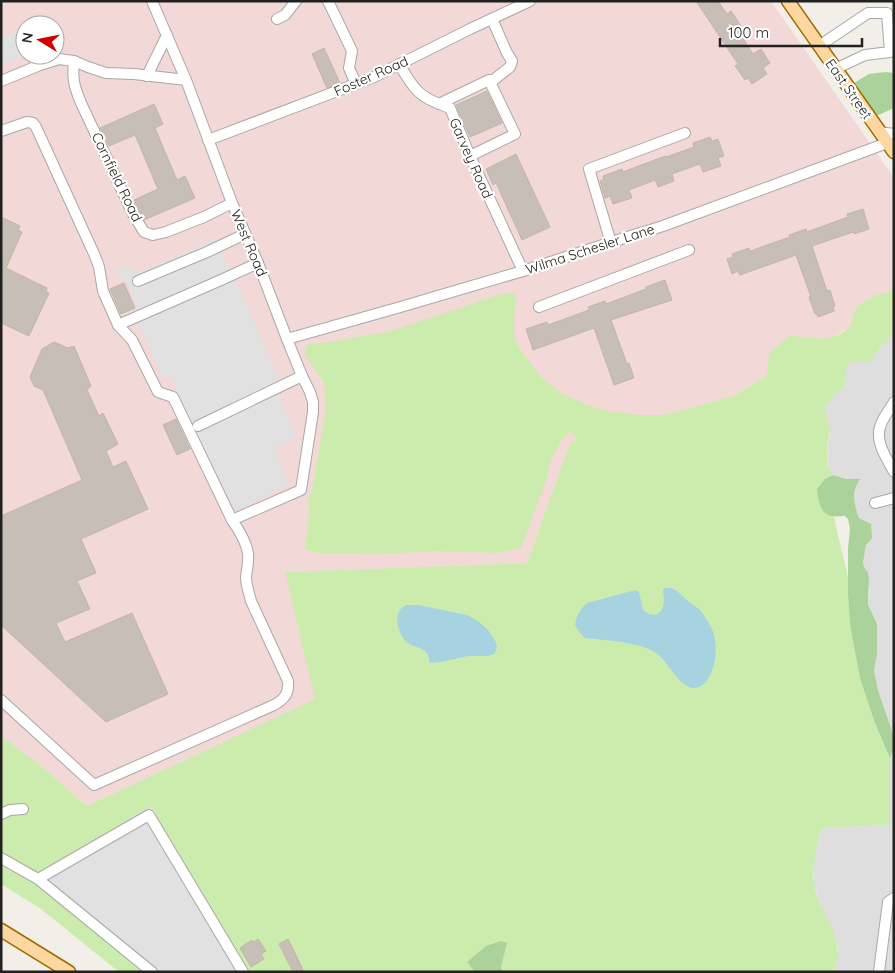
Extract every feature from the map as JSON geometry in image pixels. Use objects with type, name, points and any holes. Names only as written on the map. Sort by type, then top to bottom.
[{"type":"main road","name":"East Street","points":[[788,1],[879,132],[891,143]]},
{"type":"main road","points":[[1,930],[69,972]]},
{"type":"street","name":"West Road","points":[[152,1],[186,80],[232,203],[313,402],[301,490],[232,520]]},
{"type":"street","points":[[277,19],[285,15],[296,1]]},
{"type":"street","points":[[328,1],[352,51],[349,68],[356,84]]},
{"type":"street","name":"Foster Road","points":[[208,140],[374,77],[530,1]]},
{"type":"street","points":[[819,46],[868,13],[887,13],[892,53],[865,55],[836,69]]},
{"type":"street","points":[[439,104],[489,80],[491,82],[510,67],[512,61],[492,19]]},
{"type":"street","points":[[147,76],[167,35]]},
{"type":"street","points":[[1,81],[59,59],[74,61],[106,73],[186,80]]},
{"type":"street","name":"Cornfield Road","points":[[74,61],[74,86],[129,206],[144,232],[154,235],[166,232],[204,217],[232,203]]},
{"type":"street","name":"Garvey Road","points":[[399,64],[415,88],[430,100],[450,108],[523,271]]},
{"type":"street","points":[[470,156],[515,134],[491,82]]},
{"type":"street","points":[[1,131],[27,122],[33,123],[36,127],[95,256],[103,291],[118,325],[132,340],[158,392],[173,397],[232,520],[243,538],[248,550],[249,562],[246,578],[251,601],[288,681],[289,687],[288,692],[280,702],[94,785],[1,700]]},
{"type":"street","points":[[612,242],[589,170],[685,133]]},
{"type":"street","name":"Wilma Schesler Lane","points":[[287,339],[523,271],[663,226],[891,143]]},
{"type":"street","points":[[138,282],[245,234]]},
{"type":"street","points":[[539,307],[689,250]]},
{"type":"street","points":[[118,325],[258,263]]},
{"type":"street","points":[[198,426],[302,376]]},
{"type":"street","points":[[894,402],[880,426],[879,440],[882,450],[894,472]]},
{"type":"street","points":[[875,503],[894,498]]},
{"type":"street","points":[[1,814],[10,810],[23,809]]},
{"type":"street","points":[[38,879],[149,815],[243,972]]},
{"type":"street","points":[[1,858],[38,879],[152,972]]},
{"type":"street","points":[[879,972],[888,902],[894,898]]},
{"type":"shaded area","points":[[1,1],[771,1],[894,178],[894,301],[733,396],[570,443],[527,563],[286,572],[316,699],[87,806],[35,761],[1,735]]},
{"type":"shaded area","points":[[15,32],[15,59],[1,65],[1,38]]},
{"type":"shaded area","points":[[216,239],[279,377],[272,381],[297,437],[274,448],[289,484],[235,511],[169,374],[163,378],[134,315],[139,313],[127,282],[115,276],[120,265],[140,272]]},
{"type":"shaded area","points":[[894,315],[894,737],[878,690],[874,670],[877,654],[877,624],[868,603],[870,591],[863,563],[866,545],[854,503],[856,484],[859,479],[846,479],[833,475],[829,471],[827,455],[830,425],[825,418],[825,408],[836,392],[844,389],[848,364],[875,352],[884,343],[890,341]]},
{"type":"shaded area","points":[[894,749],[894,972],[835,972],[838,945],[814,884],[814,859],[822,828],[890,825],[890,758]]},
{"type":"shaded area","points":[[151,806],[247,972],[144,972],[45,890],[52,865]]},
{"type":"green space","points":[[894,73],[894,108],[870,119],[849,86],[869,74]]},
{"type":"green space","points":[[894,290],[894,315],[890,341],[886,342],[876,352],[871,362],[855,361],[848,365],[844,389],[836,392],[825,408],[825,417],[830,425],[827,458],[833,475],[825,479],[890,758],[890,825],[822,828],[818,841],[814,861],[815,890],[837,944],[835,972],[119,972],[41,909],[1,884],[1,735],[35,761],[87,806],[315,699],[285,572],[527,563],[570,443],[578,440],[570,432],[561,440],[551,461],[546,481],[521,548],[499,553],[437,551],[381,554],[319,553],[305,550],[309,512],[308,499],[312,489],[325,416],[324,382],[305,355],[308,344],[391,331],[504,293],[516,294],[514,332],[517,345],[540,376],[561,393],[603,410],[639,415],[665,415],[733,396],[767,376],[769,353],[791,335],[824,338],[840,334],[852,322],[856,307],[871,297]]},
{"type":"green space","points":[[833,475],[846,479],[860,479],[854,493],[856,508],[859,518],[871,524],[872,538],[866,545],[863,563],[869,578],[868,604],[877,624],[877,654],[874,670],[878,690],[894,737],[894,749],[890,758],[875,723],[860,678],[850,624],[848,549],[850,529],[848,519],[845,516],[834,516],[825,513],[820,506],[818,497],[817,489],[825,479]]},
{"type":"green space","points":[[501,941],[507,943],[501,967],[503,972],[475,972],[467,962],[486,946]]},
{"type":"water","points":[[665,588],[674,589],[699,609],[713,632],[716,650],[714,665],[707,681],[695,688],[684,684],[656,653],[649,649],[622,642],[585,638],[575,625],[579,612],[587,603],[635,590],[639,592],[643,610],[649,614],[656,615],[662,610],[664,601],[663,590]]},
{"type":"water","points":[[406,605],[418,605],[467,615],[478,621],[488,630],[496,642],[497,648],[494,654],[488,656],[468,656],[429,663],[428,654],[408,643],[400,632],[397,618],[401,609]]},
{"type":"building","points":[[696,1],[718,1],[727,14],[731,11],[741,26],[737,29],[753,54],[761,49],[770,63],[763,68],[767,74],[752,84],[748,78],[745,80],[735,66],[738,64]]},
{"type":"building","points":[[324,48],[340,83],[327,88],[312,54]]},
{"type":"building","points":[[487,91],[502,123],[470,137],[456,105]]},
{"type":"building","points":[[154,104],[163,124],[155,128],[177,180],[185,176],[195,198],[144,220],[134,200],[158,189],[135,135],[109,146],[100,128]]},
{"type":"building","points":[[710,137],[712,141],[718,139],[724,156],[718,158],[721,166],[703,172],[700,164],[672,174],[674,181],[658,187],[655,180],[629,190],[632,198],[613,204],[610,196],[605,198],[600,181],[604,179],[603,176],[622,169],[623,172],[694,147],[693,143]]},
{"type":"building","points":[[516,154],[550,227],[522,240],[496,183],[493,185],[486,169]]},
{"type":"building","points":[[863,209],[869,229],[854,234],[853,232],[812,246],[827,291],[830,290],[835,306],[833,307],[834,311],[818,317],[815,314],[796,255],[740,275],[738,271],[732,274],[727,259],[733,257],[732,254],[749,248],[750,251],[790,237],[789,235],[806,229],[807,232],[848,217],[847,214]]},
{"type":"building","points":[[1,217],[20,226],[18,230],[22,232],[6,268],[47,288],[46,292],[49,293],[29,336],[1,323]]},
{"type":"building","points":[[665,280],[672,300],[611,320],[634,378],[614,385],[594,328],[533,350],[526,329],[547,322],[548,325],[589,310],[588,307],[605,301],[606,304]]},
{"type":"building","points":[[124,283],[135,308],[121,314],[110,289]]},
{"type":"building","points":[[54,342],[68,348],[74,346],[91,386],[87,390],[99,416],[103,413],[118,444],[106,451],[113,467],[126,461],[148,509],[81,539],[96,573],[77,581],[90,609],[56,623],[65,642],[132,613],[168,694],[106,722],[1,625],[1,516],[82,480],[43,390],[34,386],[30,377],[42,349]]},
{"type":"building","points":[[176,419],[190,449],[177,455],[163,425]]},
{"type":"building","points":[[258,939],[266,951],[261,954],[264,959],[251,967],[240,948],[252,940],[254,942]]},
{"type":"building","points":[[288,939],[304,972],[293,972],[279,944]]}]
